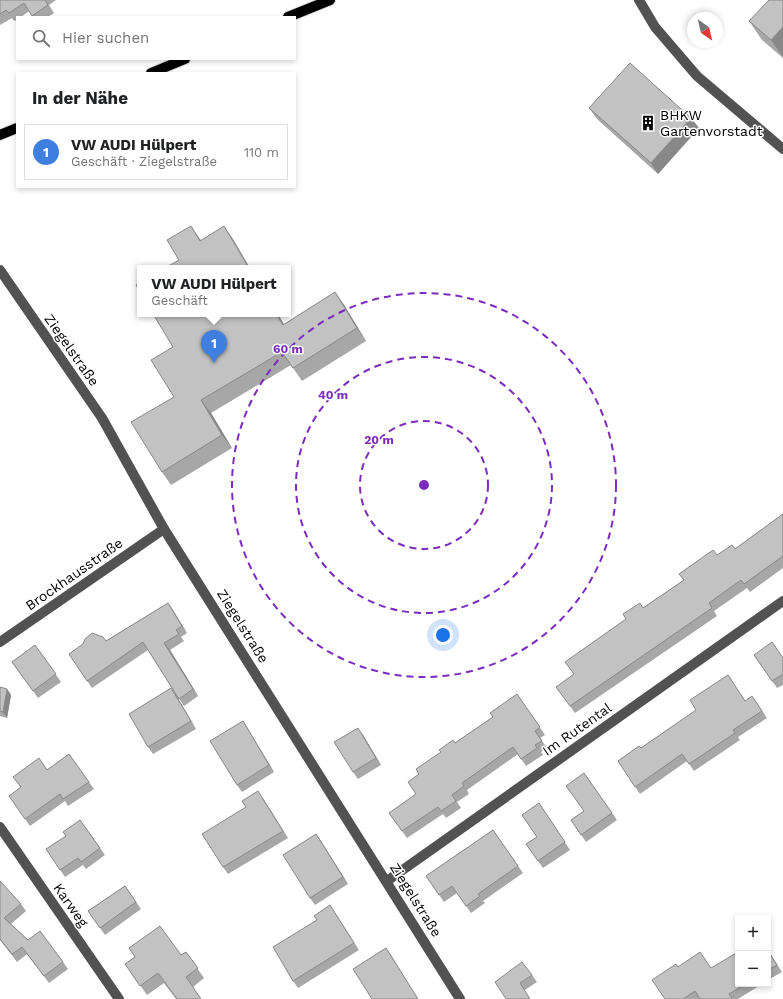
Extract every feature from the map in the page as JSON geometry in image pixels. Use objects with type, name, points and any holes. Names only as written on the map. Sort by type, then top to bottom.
[{"type":"main road","points":[[290,16],[330,0]]},
{"type":"main road","points":[[153,72],[183,60]]},
{"type":"main road","points":[[0,135],[16,128]]},
{"type":"street","points":[[639,0],[655,27],[697,76],[783,149]]},
{"type":"street","name":"Ziegelstraße","points":[[0,270],[102,418],[164,529],[460,999]]},
{"type":"street","name":"Brockhausstraße","points":[[0,642],[164,529]]},
{"type":"street","name":"Im Rutental","points":[[387,881],[783,601]]},
{"type":"street","name":"Karweg","points":[[0,827],[119,999]]},
{"type":"building","points":[[0,0],[45,0],[48,5],[32,16],[24,3],[9,13],[6,10],[0,14]]},
{"type":"building","points":[[769,0],[783,0],[783,27],[771,40],[749,21]]},
{"type":"building","name":"BHKW Gartenvorstadt","points":[[630,63],[691,118],[651,163],[589,108]]},
{"type":"building","points":[[191,226],[200,241],[224,226],[247,265],[170,265],[179,260],[167,240]]},
{"type":"building","points":[[335,292],[357,328],[293,368],[282,352],[201,400],[222,435],[162,472],[131,422],[174,397],[151,360],[173,347],[155,317],[278,317],[283,325]]},
{"type":"building","points":[[783,514],[783,556],[744,584],[741,580],[709,603],[712,608],[570,706],[556,687],[574,674],[565,662],[626,619],[623,614],[640,603],[643,608],[684,580],[679,574],[713,550],[717,555],[732,545],[735,549]]},
{"type":"building","points":[[168,603],[182,626],[176,630],[179,634],[164,643],[193,689],[179,699],[143,642],[87,681],[69,654],[83,644],[85,639],[92,633],[103,637],[106,641]]},
{"type":"building","points":[[772,642],[783,658],[783,674],[772,681],[754,655]]},
{"type":"building","points":[[35,645],[56,674],[33,691],[12,662]]},
{"type":"building","points":[[728,675],[745,701],[752,696],[762,711],[733,730],[735,733],[689,764],[682,754],[635,787],[618,761],[639,746],[641,748],[696,710],[690,700]]},
{"type":"building","points":[[0,687],[7,689],[3,712],[0,711]]},
{"type":"building","points":[[171,688],[191,721],[148,747],[129,714]]},
{"type":"building","points":[[517,694],[540,727],[535,731],[542,741],[535,745],[537,748],[521,759],[513,747],[462,783],[464,786],[452,795],[456,801],[441,811],[438,807],[402,831],[389,813],[416,794],[408,782],[419,774],[416,769],[441,752],[439,750],[453,740],[455,743],[493,717],[490,713]]},
{"type":"building","points":[[243,721],[269,765],[237,785],[210,741]]},
{"type":"building","points":[[358,728],[376,758],[353,772],[334,742]]},
{"type":"building","points":[[69,754],[89,782],[63,799],[60,794],[25,819],[9,796],[21,787],[13,777],[39,758],[47,770]]},
{"type":"building","points":[[584,773],[612,813],[581,835],[571,820],[584,811],[566,786]]},
{"type":"building","points":[[258,791],[283,831],[223,867],[202,834],[246,807],[242,801]]},
{"type":"building","points":[[539,803],[565,842],[538,861],[526,844],[537,837],[522,815]]},
{"type":"building","points":[[80,820],[100,848],[81,862],[78,858],[60,870],[46,849],[66,836],[63,832]]},
{"type":"building","points":[[493,830],[518,866],[478,894],[480,896],[466,906],[452,886],[439,895],[426,876]]},
{"type":"building","points":[[316,834],[343,877],[310,898],[283,855]]},
{"type":"building","points":[[0,881],[21,904],[4,918],[28,940],[40,931],[63,962],[44,976],[22,947],[12,954],[0,939]]},
{"type":"building","points":[[125,886],[136,902],[100,928],[88,911]]},
{"type":"building","points":[[330,905],[354,943],[293,981],[273,947],[317,920],[314,916]]},
{"type":"building","points":[[160,926],[181,955],[186,952],[198,968],[186,977],[201,999],[177,999],[158,973],[140,986],[125,964],[135,957],[129,948]]},
{"type":"building","points":[[386,948],[418,999],[372,999],[353,969]]},
{"type":"building","points":[[700,952],[711,968],[735,954],[735,987],[741,987],[729,994],[732,998],[731,999],[700,999],[695,991],[683,999],[665,999],[652,980],[676,964],[678,967]]},
{"type":"building","points":[[771,956],[777,965],[771,968]]},
{"type":"building","points":[[522,962],[532,975],[520,983],[530,999],[506,999],[495,982]]},
{"type":"place","name":"BHKW Gartenvorstadt","points":[[648,123]]},
{"type":"place","name":"VW AUDI Hülpert","points":[[214,363]]}]
